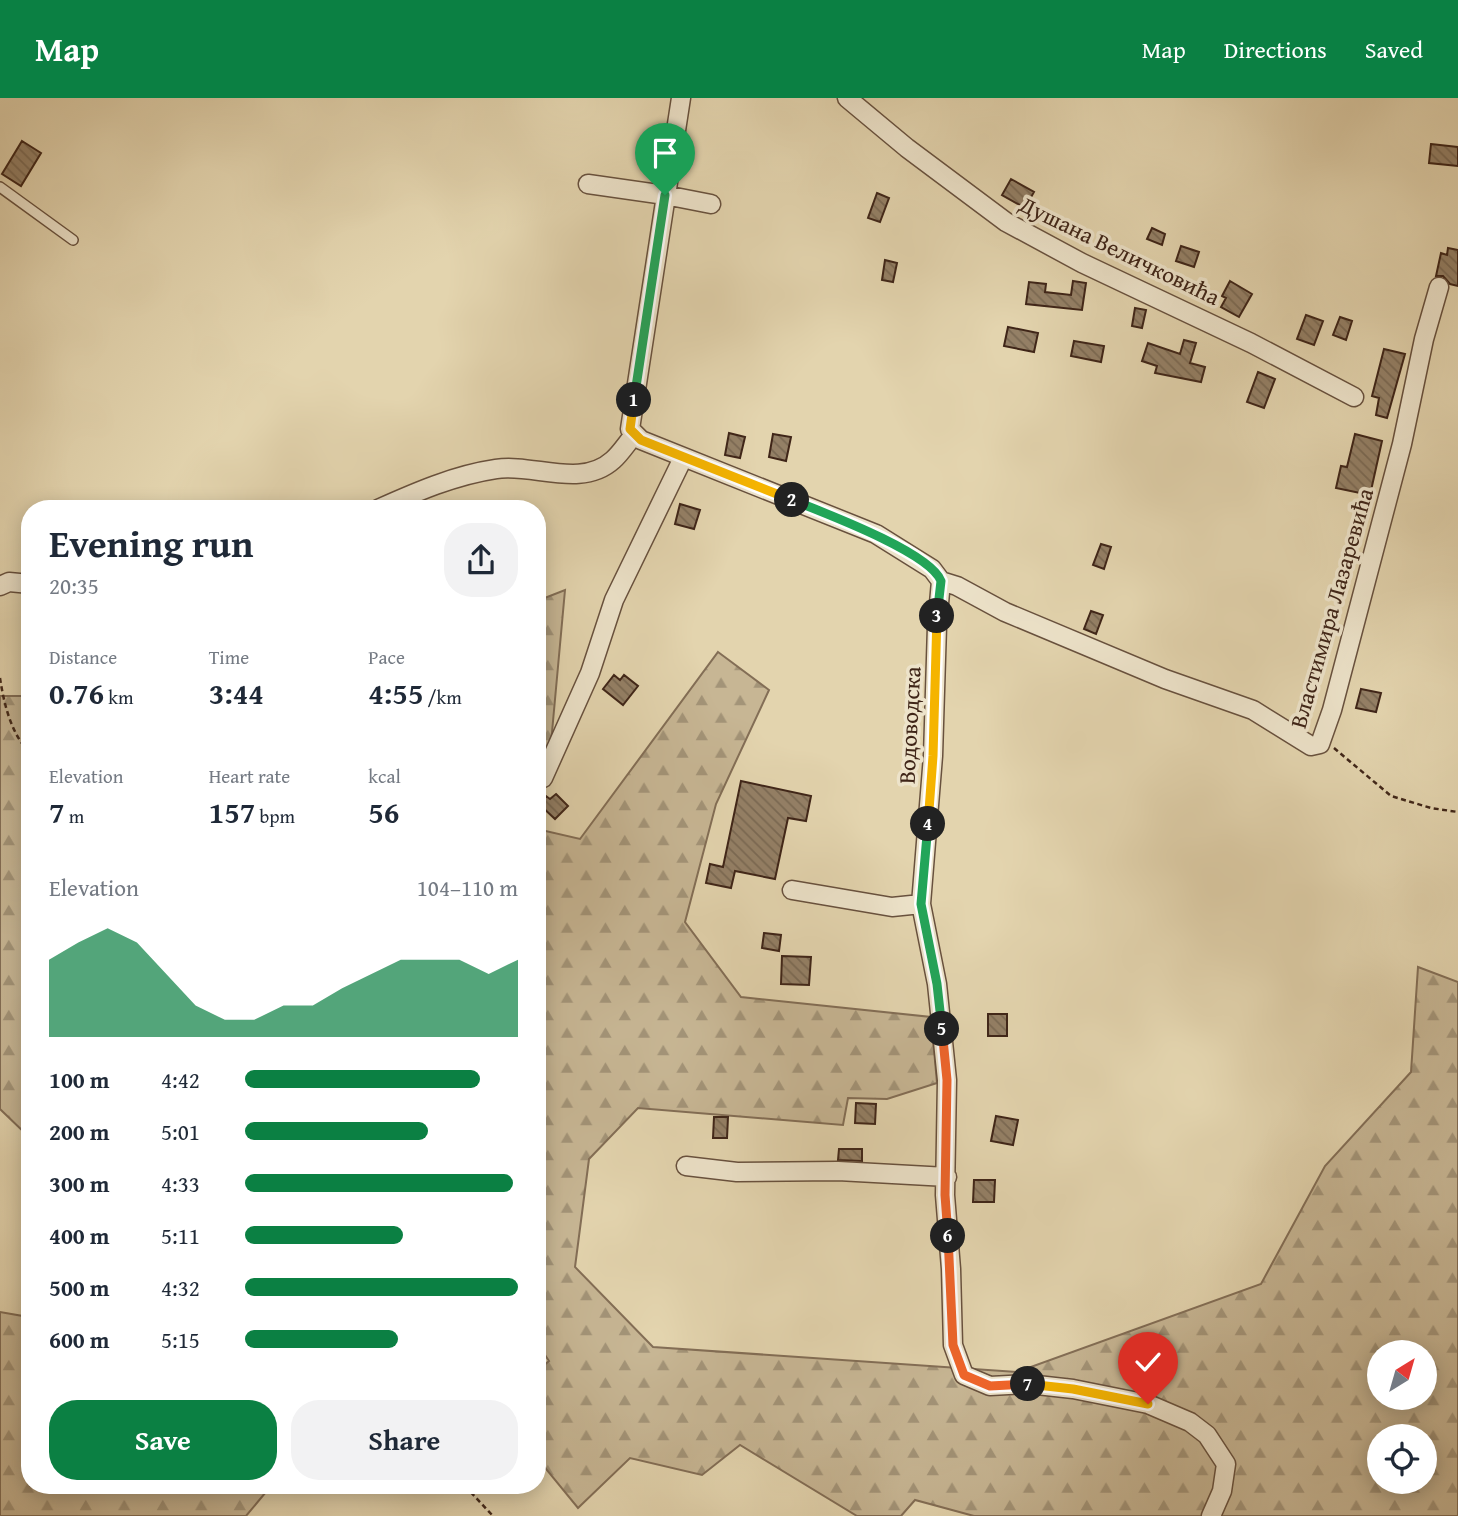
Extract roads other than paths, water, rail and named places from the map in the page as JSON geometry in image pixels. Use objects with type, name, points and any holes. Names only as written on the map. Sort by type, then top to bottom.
[{"type":"street","points":[[681,98],[630,425],[634,435],[876,534],[932,569],[941,581]]},
{"type":"street","name":"Душана Величковића","points":[[847,98],[907,148],[1006,222],[1082,263],[1251,342],[1354,397]]},
{"type":"street","points":[[588,184],[711,204]]},
{"type":"street","name":"Властимира Лазаревића","points":[[941,581],[957,586],[1005,612],[1153,674],[1252,710],[1311,746],[1320,744],[1399,457],[1424,339],[1439,287]]},
{"type":"street","points":[[398,500],[476,472],[500,468],[559,473],[589,472],[612,461],[634,435]]},
{"type":"street","points":[[546,771],[590,673],[614,600],[683,457]]},
{"type":"street","name":"Водоводска","points":[[941,581],[933,756],[921,904],[937,984],[947,1080],[945,1195],[953,1345],[964,1375],[990,1386],[1028,1384],[1073,1389],[1148,1404],[1190,1422],[1207,1435],[1226,1464],[1222,1491],[1211,1516]]},
{"type":"street","points":[[0,586],[9,582],[21,583]]},
{"type":"street","points":[[792,890],[892,906],[921,904]]},
{"type":"street","points":[[685,1166],[737,1172],[838,1171],[947,1177]]},
{"type":"lane","points":[[0,187],[73,240]]}]
